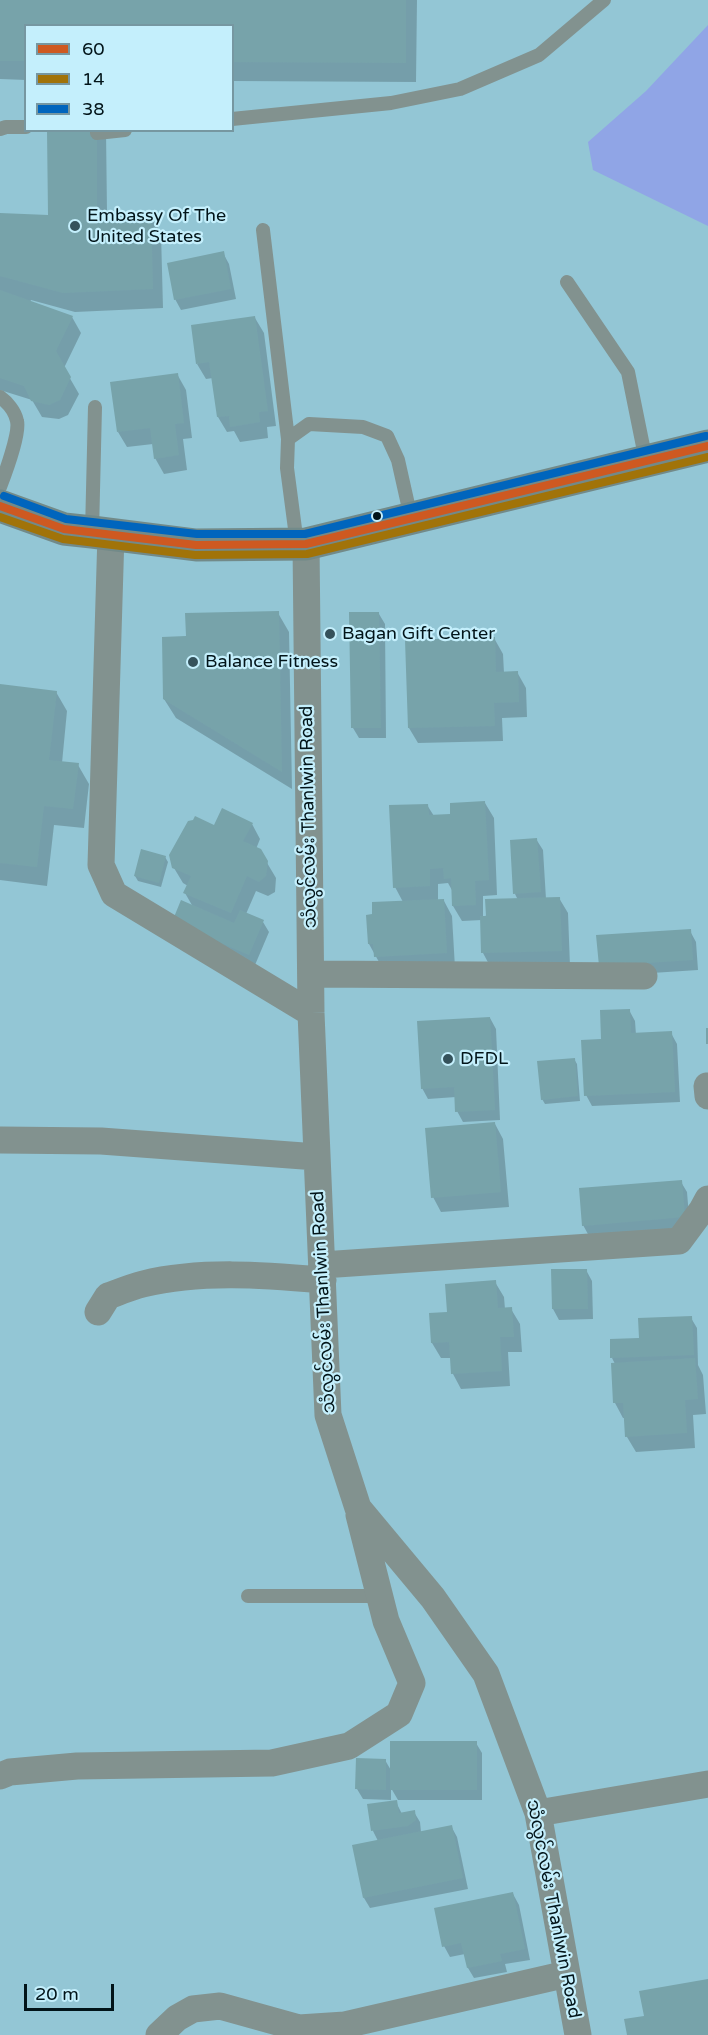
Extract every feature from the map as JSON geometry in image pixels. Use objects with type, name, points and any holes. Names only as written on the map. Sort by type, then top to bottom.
[{"type":"main road","points":[[0,506],[64,529],[196,545],[301,544],[708,446]]},
{"type":"street","points":[[101,533],[101,865],[114,894],[311,1013]]},
{"type":"street","name":"သံလွင်လမ်း Thanlwin Road","points":[[301,544],[311,1013],[328,1415],[358,1508],[433,1598],[486,1674],[538,1813],[578,2035]]},
{"type":"street","points":[[311,974],[644,976]]},
{"type":"street","points":[[0,1140],[101,1142],[317,1157]]},
{"type":"street","points":[[98,1312],[108,1296],[142,1284],[194,1276],[322,1272],[679,1242],[708,1199]]},
{"type":"street","points":[[0,1776],[10,1772],[77,1766],[272,1763],[349,1746],[399,1714],[412,1683],[386,1621],[358,1508]]},
{"type":"street","points":[[538,1813],[708,1784]]},
{"type":"street","points":[[159,2035],[177,2018],[192,2009],[220,2006],[299,2028],[342,2030],[567,1974]]},
{"type":"lane","points":[[234,119],[391,103],[460,88],[539,55],[604,0]]},
{"type":"lane","points":[[0,129],[24,128]]},
{"type":"lane","points":[[97,134],[111,132]]},
{"type":"lane","points":[[263,230],[288,439],[287,468],[301,544]]},
{"type":"lane","points":[[567,282],[628,372],[646,461]]},
{"type":"lane","points":[[0,397],[7,402],[18,421],[11,456],[0,487]]},
{"type":"lane","points":[[95,407],[101,533]]},
{"type":"lane","points":[[288,439],[309,424],[363,427],[387,436],[398,460],[411,518]]},
{"type":"lane","points":[[248,1596],[379,1596]]},
{"type":"water","points":[[708,25],[708,226],[593,170],[588,142],[646,91]]},
{"type":"building","points":[[0,0],[406,0],[406,63],[234,62],[234,24],[24,24],[24,61],[0,61]]},
{"type":"building","points":[[47,132],[97,132],[97,210],[151,212],[153,289],[63,293],[0,276],[0,213],[48,215]]},
{"type":"building","points":[[224,251],[231,289],[174,300],[167,263]]},
{"type":"building","points":[[0,290],[73,316],[56,351],[71,377],[60,400],[49,405],[31,401],[24,386],[0,378]]},
{"type":"building","points":[[255,316],[268,411],[259,412],[260,422],[230,427],[229,416],[217,417],[209,362],[196,364],[191,325]]},
{"type":"building","points":[[178,373],[184,423],[175,424],[179,455],[154,459],[150,428],[117,432],[110,382]]},
{"type":"building","points":[[279,611],[282,772],[163,699],[162,637],[186,636],[185,613]]},
{"type":"building","points":[[349,612],[379,612],[381,728],[351,728]]},
{"type":"building","points":[[495,637],[496,672],[518,671],[519,702],[494,703],[495,726],[408,728],[405,640]]},
{"type":"building","points":[[0,684],[57,691],[49,760],[79,763],[73,809],[44,806],[37,867],[0,863]]},
{"type":"building","points":[[485,801],[489,880],[475,881],[476,905],[452,906],[451,878],[444,879],[443,868],[430,869],[430,886],[393,888],[389,805],[428,804],[429,815],[450,814],[450,803]]},
{"type":"building","points":[[222,808],[253,823],[243,841],[261,849],[268,861],[266,876],[259,882],[247,876],[231,913],[183,893],[191,876],[172,868],[169,855],[188,821],[193,820],[195,816],[214,825]]},
{"type":"building","points":[[537,838],[541,892],[513,894],[510,840]]},
{"type":"building","points":[[141,849],[166,856],[159,883],[134,876]]},
{"type":"building","points":[[560,897],[562,951],[481,953],[480,916],[486,916],[485,899]]},
{"type":"building","points":[[444,899],[447,953],[374,957],[373,944],[368,944],[366,915],[372,914],[372,902]]},
{"type":"building","points":[[181,900],[234,923],[240,910],[264,920],[249,955],[172,922]]},
{"type":"building","points":[[691,929],[693,960],[599,966],[596,935]]},
{"type":"building","points":[[630,1009],[631,1033],[672,1031],[675,1092],[584,1096],[581,1040],[601,1039],[600,1010]]},
{"type":"building","points":[[490,1017],[495,1110],[455,1112],[454,1087],[421,1089],[417,1021]]},
{"type":"building","points":[[706,1028],[708,1028],[708,1044],[706,1044]]},
{"type":"building","points":[[575,1058],[578,1096],[541,1100],[537,1061]]},
{"type":"building","points":[[495,1122],[501,1192],[431,1198],[425,1128]]},
{"type":"building","points":[[682,1180],[685,1217],[582,1226],[579,1188]]},
{"type":"building","points":[[551,1269],[587,1269],[588,1309],[552,1309]]},
{"type":"building","points":[[496,1280],[498,1308],[512,1307],[514,1337],[500,1337],[502,1371],[451,1374],[449,1342],[431,1343],[429,1313],[447,1312],[445,1284]]},
{"type":"building","points":[[692,1316],[694,1355],[610,1358],[610,1339],[639,1338],[638,1318]]},
{"type":"building","points":[[695,1358],[698,1399],[685,1400],[687,1433],[625,1437],[623,1403],[613,1403],[611,1363]]},
{"type":"building","points":[[390,1741],[477,1741],[477,1790],[390,1790]]},
{"type":"building","points":[[356,1758],[386,1759],[386,1790],[355,1789]]},
{"type":"building","points":[[397,1800],[399,1813],[415,1810],[416,1820],[408,1826],[371,1831],[367,1804]]},
{"type":"building","points":[[452,1825],[463,1878],[363,1898],[352,1845]]},
{"type":"building","points":[[513,1892],[525,1949],[500,1954],[502,1961],[467,1968],[461,1943],[442,1947],[434,1908]]},
{"type":"building","points":[[708,1979],[708,2035],[627,2035],[624,2019],[644,2016],[639,1991]]},
{"type":"transit line","name":"38","points":[[4,496],[66,519],[197,534],[305,534],[706,436]]},
{"type":"transit line","name":"60","points":[[0,506],[64,529],[196,545],[306,544],[708,446]]},
{"type":"transit line","name":"14","points":[[0,517],[63,539],[195,555],[307,554],[708,457]]},
{"type":"place","name":"Embassy Of The United States","points":[[75,226]]},
{"type":"place","name":"Bagan Gift Center","points":[[330,634]]},
{"type":"place","name":"Balance Fitness","points":[[193,662]]},
{"type":"place","name":"DFDL","points":[[448,1059]]}]
